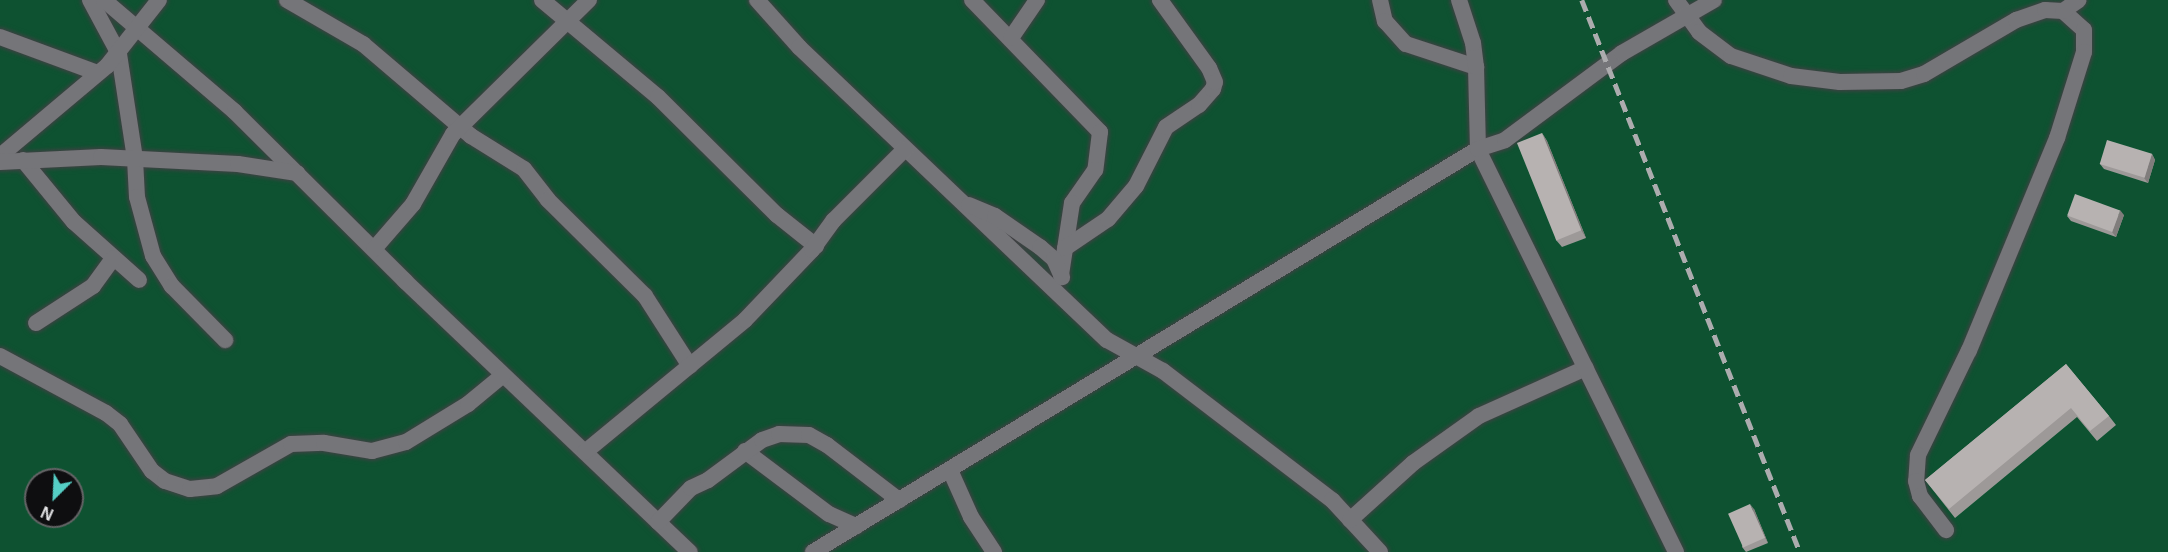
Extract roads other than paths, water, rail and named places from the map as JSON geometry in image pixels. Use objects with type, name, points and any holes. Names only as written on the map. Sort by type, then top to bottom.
[{"type":"street","points":[[90,0],[119,54],[135,159],[137,198],[161,273],[225,340]]},
{"type":"street","points":[[104,0],[235,112],[504,375],[690,552]]},
{"type":"street","points":[[0,156],[119,54],[159,0]]},
{"type":"street","points":[[287,0],[363,44],[461,128],[524,169],[548,200],[628,276],[657,312],[671,341],[690,366]]},
{"type":"street","points":[[543,0],[658,97],[777,215],[816,246]]},
{"type":"street","points":[[374,249],[412,204],[446,143],[589,0]]},
{"type":"street","points":[[757,0],[905,149],[1107,340],[1162,371],[1297,473],[1350,519],[1380,552]]},
{"type":"street","points":[[972,0],[1100,132],[1099,157],[1090,180],[1072,203],[1061,275]]},
{"type":"street","points":[[1011,39],[1037,0]]},
{"type":"street","points":[[1065,248],[1108,219],[1136,186],[1166,127],[1199,105],[1214,89],[1209,68],[1160,0]]},
{"type":"street","points":[[1380,0],[1385,21],[1406,44],[1476,67]]},
{"type":"street","points":[[1459,0],[1476,67],[1478,149],[1676,552]]},
{"type":"street","points":[[1676,0],[1712,44],[1748,64],[1791,76],[1872,84],[1924,74],[2016,20],[2045,10],[2063,11],[2079,23],[2085,39],[2060,128],[1974,340],[1918,455],[1916,481],[1920,496],[1946,530]]},
{"type":"street","points":[[813,552],[1478,149],[1505,140],[1622,53],[1714,0]]},
{"type":"street","points":[[2063,11],[2079,0]]},
{"type":"street","points":[[0,37],[98,73]]},
{"type":"street","points":[[585,452],[745,320],[816,246],[834,220],[905,149]]},
{"type":"street","points":[[0,162],[135,159],[238,164],[297,173]]},
{"type":"street","points":[[24,160],[42,187],[113,258],[139,280]]},
{"type":"street","points":[[961,203],[978,207],[1010,226],[1054,259],[1061,275],[1065,299]]},
{"type":"street","points":[[36,322],[93,286],[113,258]]},
{"type":"street","points":[[0,356],[53,381],[106,413],[126,432],[152,471],[165,481],[190,489],[217,486],[291,444],[324,443],[364,451],[406,442],[468,404],[504,375]]},
{"type":"street","points":[[1350,519],[1413,463],[1479,416],[1586,368]]},
{"type":"street","points":[[658,522],[678,497],[745,451],[779,434],[809,435],[849,458],[899,500]]},
{"type":"street","points":[[745,451],[829,514],[856,526]]},
{"type":"street","points":[[950,470],[971,517],[994,552]]},
{"type":"railway","points":[[1582,0],[1800,552]]}]
